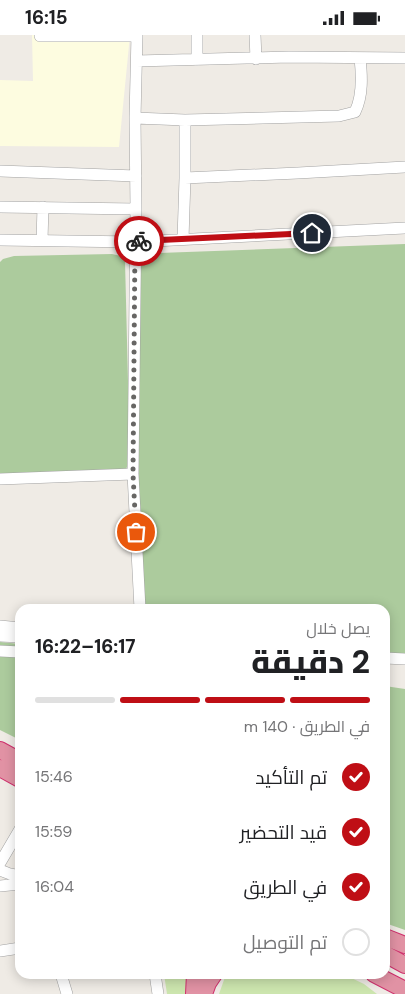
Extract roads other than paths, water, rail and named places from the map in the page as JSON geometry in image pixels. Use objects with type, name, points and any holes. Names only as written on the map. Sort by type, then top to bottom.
[{"type":"highway","points":[[0,750],[15,758]]},
{"type":"highway","points":[[0,768],[15,776]]},
{"type":"highway","points":[[390,939],[405,945]]},
{"type":"highway","points":[[390,957],[405,965]]},
{"type":"highway","points":[[194,994],[195,979]]},
{"type":"highway","points":[[204,994],[211,979]]},
{"type":"highway","points":[[384,979],[405,990]]},
{"type":"street","points":[[40,36],[138,35],[135,118],[136,209],[133,474],[140,604]]},
{"type":"street","points":[[197,35],[197,59]]},
{"type":"street","points":[[255,35],[256,59]]},
{"type":"street","points":[[137,61],[289,57],[405,58]]},
{"type":"street","points":[[135,118],[185,120],[339,116],[355,112],[359,103],[360,58]]},
{"type":"street","points":[[182,239],[185,120]]},
{"type":"street","points":[[185,178],[405,167]]},
{"type":"street","points":[[0,171],[136,176]]},
{"type":"street","points":[[0,207],[136,209]]},
{"type":"street","points":[[42,240],[43,207]]},
{"type":"street","points":[[0,240],[135,241],[405,228]]},
{"type":"street","points":[[0,479],[133,474]]},
{"type":"street","points":[[0,627],[15,628]]},
{"type":"street","points":[[0,636],[15,637]]},
{"type":"street","points":[[0,651],[15,652]]},
{"type":"street","points":[[390,658],[405,659]]},
{"type":"street","points":[[0,863],[15,838]]},
{"type":"street","points":[[0,870],[15,875]]},
{"type":"street","points":[[0,886],[15,884]]},
{"type":"street","points":[[0,951],[15,949]]},
{"type":"street","points":[[62,979],[67,994]]},
{"type":"street","points":[[156,979],[158,994]]}]
